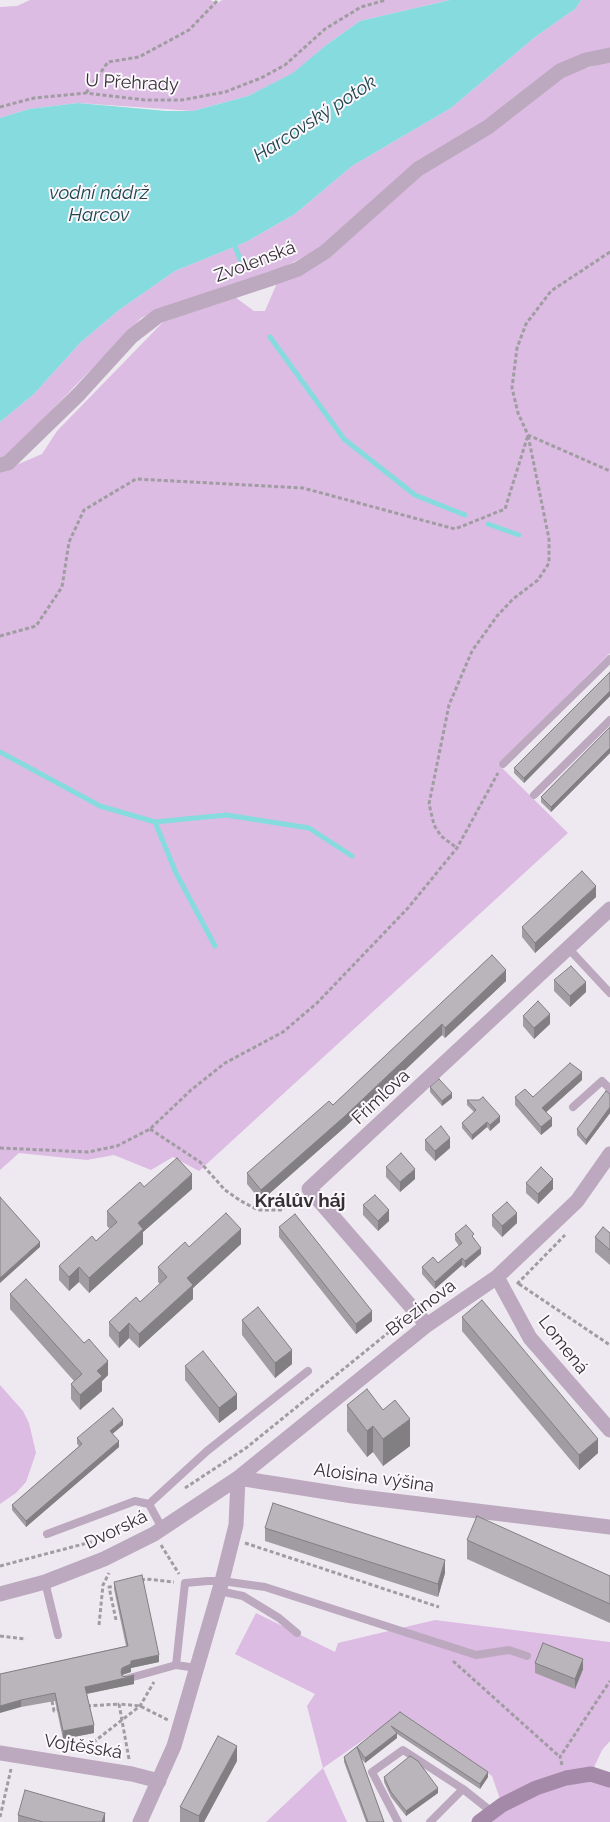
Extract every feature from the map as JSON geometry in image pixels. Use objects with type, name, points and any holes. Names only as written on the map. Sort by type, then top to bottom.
[{"type":"street","name":"Zvolenská","points":[[0,465],[8,463],[79,394],[132,336],[158,316],[298,269],[325,252],[418,168],[488,127],[560,71],[586,60],[610,55]]},
{"type":"street","name":"Frimlova","points":[[309,1189],[610,909]]},
{"type":"street","name":"Březinova","points":[[238,1478],[427,1325],[497,1277],[577,1201],[610,1154]]},
{"type":"street","points":[[309,1189],[427,1325]]},
{"type":"street","name":"Lomená","points":[[497,1277],[530,1338],[610,1430]]},
{"type":"street","points":[[140,1822],[174,1746],[197,1668],[236,1525],[238,1478]]},
{"type":"street","name":"Aloisina výšina","points":[[238,1478],[353,1496],[610,1527]]},
{"type":"street","name":"Dvorská","points":[[0,1594],[45,1582],[104,1559],[158,1531],[238,1478]]},
{"type":"street","name":"Vojtěšská","points":[[7,1754],[132,1774],[159,1781]]},
{"type":"street","points":[[479,1822],[502,1805],[536,1788],[566,1778],[591,1774],[610,1780]]},
{"type":"lane","points":[[503,764],[610,659]]},
{"type":"lane","points":[[534,794],[610,720]]},
{"type":"lane","points":[[568,949],[610,993]]},
{"type":"lane","points":[[573,1107],[602,1081],[610,1089]]},
{"type":"lane","points":[[149,1504],[207,1451],[308,1370]]},
{"type":"lane","points":[[47,1534],[135,1501],[149,1504]]},
{"type":"lane","points":[[149,1504],[158,1531]]},
{"type":"lane","points":[[45,1582],[58,1635]]},
{"type":"lane","points":[[176,1665],[185,1583],[265,1587],[476,1655],[509,1650],[527,1656]]},
{"type":"lane","points":[[220,1586],[243,1596],[279,1618],[297,1633]]},
{"type":"lane","points":[[126,1679],[161,1671],[176,1665],[197,1668]]},
{"type":"lane","points":[[398,1822],[372,1772],[403,1750],[463,1789],[492,1812]]},
{"type":"lane","points":[[430,1822],[463,1789]]},
{"type":"path","points":[[86,93],[108,62],[139,57],[189,30],[218,0]]},
{"type":"path","name":"U Přehrady","points":[[0,107],[34,98],[86,93],[145,100],[182,100],[225,92],[285,66],[325,29],[361,7],[386,0]]},
{"type":"path","points":[[457,848],[441,836],[434,825],[429,804],[449,705],[472,651],[497,616],[513,599],[538,580],[549,563],[549,539],[528,435],[518,413],[512,388],[517,348],[526,324],[551,291],[610,252]]},
{"type":"path","points":[[528,435],[610,471]]},
{"type":"path","points":[[0,636],[36,626],[62,588],[70,542],[84,510],[136,479],[303,488],[455,529],[505,510],[528,435]]},
{"type":"path","points":[[1,1149],[88,1152],[116,1146],[150,1130],[191,1090],[226,1063],[284,1032],[317,1003],[408,908],[457,848],[503,764]]},
{"type":"path","points":[[150,1130],[200,1162],[226,1190],[258,1210],[282,1210],[291,1202],[296,1192],[309,1189]]},
{"type":"path","points":[[518,1284],[610,1345]]},
{"type":"path","points":[[158,1531],[185,1583]]},
{"type":"path","points":[[233,1538],[439,1607]]},
{"type":"path","points":[[99,1625],[103,1585],[109,1573],[104,1559]]},
{"type":"path","points":[[137,1581],[146,1579],[185,1583]]},
{"type":"path","points":[[116,1620],[109,1587],[118,1585]]},
{"type":"path","points":[[0,1636],[26,1639]]},
{"type":"path","points":[[444,1645],[451,1659],[560,1757],[566,1778]]},
{"type":"path","points":[[64,1764],[69,1753],[95,1741],[140,1706],[161,1671]]},
{"type":"path","points":[[560,1757],[610,1681]]},
{"type":"path","points":[[52,1701],[54,1711],[62,1709]]},
{"type":"path","points":[[79,1706],[119,1704],[140,1706],[180,1726]]},
{"type":"path","points":[[119,1704],[132,1774]]},
{"type":"path","points":[[0,1817],[7,1754]]},
{"type":"shaded area","points":[[30,0],[210,0],[218,3],[222,0],[450,0],[360,21],[325,46],[294,73],[248,96],[193,111],[78,103],[29,109],[0,118],[0,7],[17,6]]},
{"type":"shaded area","points":[[581,0],[610,0],[610,49],[589,53],[315,251],[272,273],[166,306],[141,318],[4,459],[0,460],[0,422],[34,394],[80,343],[119,310],[175,271],[246,242],[295,214],[352,166],[451,108],[535,37],[575,9]]},
{"type":"shaded area","points":[[610,61],[610,653],[498,764],[568,833],[199,1171],[173,1157],[151,1170],[114,1155],[87,1160],[19,1153],[0,1170],[0,472],[42,454],[57,431],[165,320],[235,297],[254,311],[265,311],[277,283],[418,173],[564,75]]},
{"type":"shaded area","points":[[0,1385],[23,1411],[29,1423],[36,1453],[26,1482],[16,1493],[0,1504]]},
{"type":"shaded area","points":[[256,1613],[335,1652],[338,1643],[435,1620],[610,1642],[610,1741],[602,1750],[591,1774],[610,1780],[610,1822],[479,1822],[502,1805],[492,1776],[402,1713],[323,1768],[307,1706],[315,1694],[235,1654]]},
{"type":"shaded area","points":[[323,1768],[347,1822],[266,1822]]},
{"type":"water","name":"vodní nádrž Harcov","points":[[450,0],[581,0],[575,9],[535,37],[451,108],[352,166],[295,214],[246,242],[175,271],[119,310],[80,343],[34,394],[0,422],[0,118],[29,109],[78,103],[167,111],[193,111],[248,96],[293,73],[325,46],[360,21]]},
{"type":"building","points":[[610,672],[610,691],[524,778],[514,768]]},
{"type":"building","points":[[610,727],[610,748],[551,807],[541,797]]},
{"type":"building","points":[[582,871],[596,886],[535,943],[522,927]]},
{"type":"building","points":[[492,955],[506,970],[445,1028],[442,1024],[345,1116],[261,1190],[247,1173],[329,1101],[333,1105]]},
{"type":"building","points":[[571,966],[586,982],[570,996],[554,980]]},
{"type":"building","points":[[538,1001],[550,1014],[534,1028],[523,1016]]},
{"type":"building","points":[[570,1063],[582,1072],[542,1108],[552,1118],[541,1127],[515,1097],[525,1089],[533,1097]]},
{"type":"building","points":[[439,1079],[452,1093],[442,1101],[430,1087]]},
{"type":"building","points":[[606,1091],[610,1094],[610,1107],[586,1140],[577,1129]]},
{"type":"building","points":[[483,1097],[500,1116],[490,1125],[487,1122],[472,1135],[462,1123],[476,1110],[467,1100],[479,1100]]},
{"type":"building","points":[[441,1126],[450,1138],[435,1151],[425,1140]]},
{"type":"building","points":[[401,1153],[415,1169],[400,1182],[386,1167]]},
{"type":"building","points":[[177,1158],[192,1174],[138,1223],[143,1229],[89,1278],[79,1267],[69,1277],[59,1266],[92,1236],[96,1241],[117,1222],[107,1211],[140,1182],[144,1187]]},
{"type":"building","points":[[541,1167],[553,1179],[538,1194],[526,1183]]},
{"type":"building","points":[[375,1195],[389,1210],[378,1221],[363,1205]]},
{"type":"building","points":[[0,1197],[40,1242],[0,1278]]},
{"type":"building","points":[[507,1202],[517,1213],[502,1226],[492,1215]]},
{"type":"building","points":[[226,1213],[241,1229],[187,1278],[193,1285],[139,1334],[129,1323],[119,1333],[109,1322],[136,1297],[140,1302],[167,1277],[158,1267],[185,1242],[189,1247]]},
{"type":"building","points":[[295,1214],[372,1311],[356,1324],[279,1227]]},
{"type":"building","points":[[466,1225],[474,1234],[472,1236],[481,1248],[465,1261],[462,1258],[435,1282],[422,1267],[433,1257],[438,1263],[462,1243],[455,1234]]},
{"type":"building","points":[[603,1227],[610,1233],[610,1250],[595,1237]]},
{"type":"building","points":[[26,1279],[84,1343],[89,1339],[108,1361],[97,1371],[102,1376],[80,1395],[71,1384],[82,1374],[10,1294]]},
{"type":"building","points":[[482,1300],[598,1439],[579,1455],[462,1317]]},
{"type":"building","points":[[258,1307],[292,1350],[275,1363],[242,1320]]},
{"type":"building","points":[[203,1351],[237,1394],[219,1408],[185,1366]]},
{"type":"building","points":[[367,1389],[383,1410],[395,1400],[410,1419],[383,1439],[373,1426],[367,1431],[347,1405]]},
{"type":"building","points":[[113,1408],[123,1420],[110,1431],[119,1441],[26,1521],[12,1505],[82,1444],[77,1438]]},
{"type":"building","points":[[273,1503],[445,1560],[438,1584],[265,1528]]},
{"type":"building","points":[[477,1516],[610,1576],[610,1604],[467,1540]]},
{"type":"building","points":[[142,1575],[159,1655],[131,1661],[131,1664],[122,1668],[122,1676],[134,1676],[85,1687],[94,1725],[63,1731],[55,1693],[0,1706],[0,1674],[128,1646],[114,1582]]},
{"type":"building","points":[[543,1643],[583,1659],[575,1679],[535,1663]]},
{"type":"building","points":[[400,1712],[488,1772],[480,1784],[391,1726],[397,1733],[365,1758],[357,1747],[384,1822],[368,1822],[344,1757]]},
{"type":"building","points":[[218,1736],[237,1746],[199,1816],[180,1807]]},
{"type":"building","points":[[410,1756],[418,1761],[438,1788],[406,1811],[391,1792],[384,1777]]},
{"type":"building","points":[[25,1790],[105,1813],[102,1822],[43,1822],[18,1815]]},
{"type":"waterway","points":[[233,241],[240,259]]},
{"type":"waterway","points":[[270,337],[344,439],[415,495],[465,515]]},
{"type":"waterway","points":[[488,524],[519,535]]},
{"type":"waterway","points":[[0,752],[100,806],[155,822],[176,873],[215,946]]},
{"type":"waterway","points":[[155,822],[226,815],[309,828],[352,856]]},
{"type":"district","name":"Králův háj","points":[[300,1201]]},
{"type":"water label","name":"Harcovský potok","points":[[315,119]]}]
